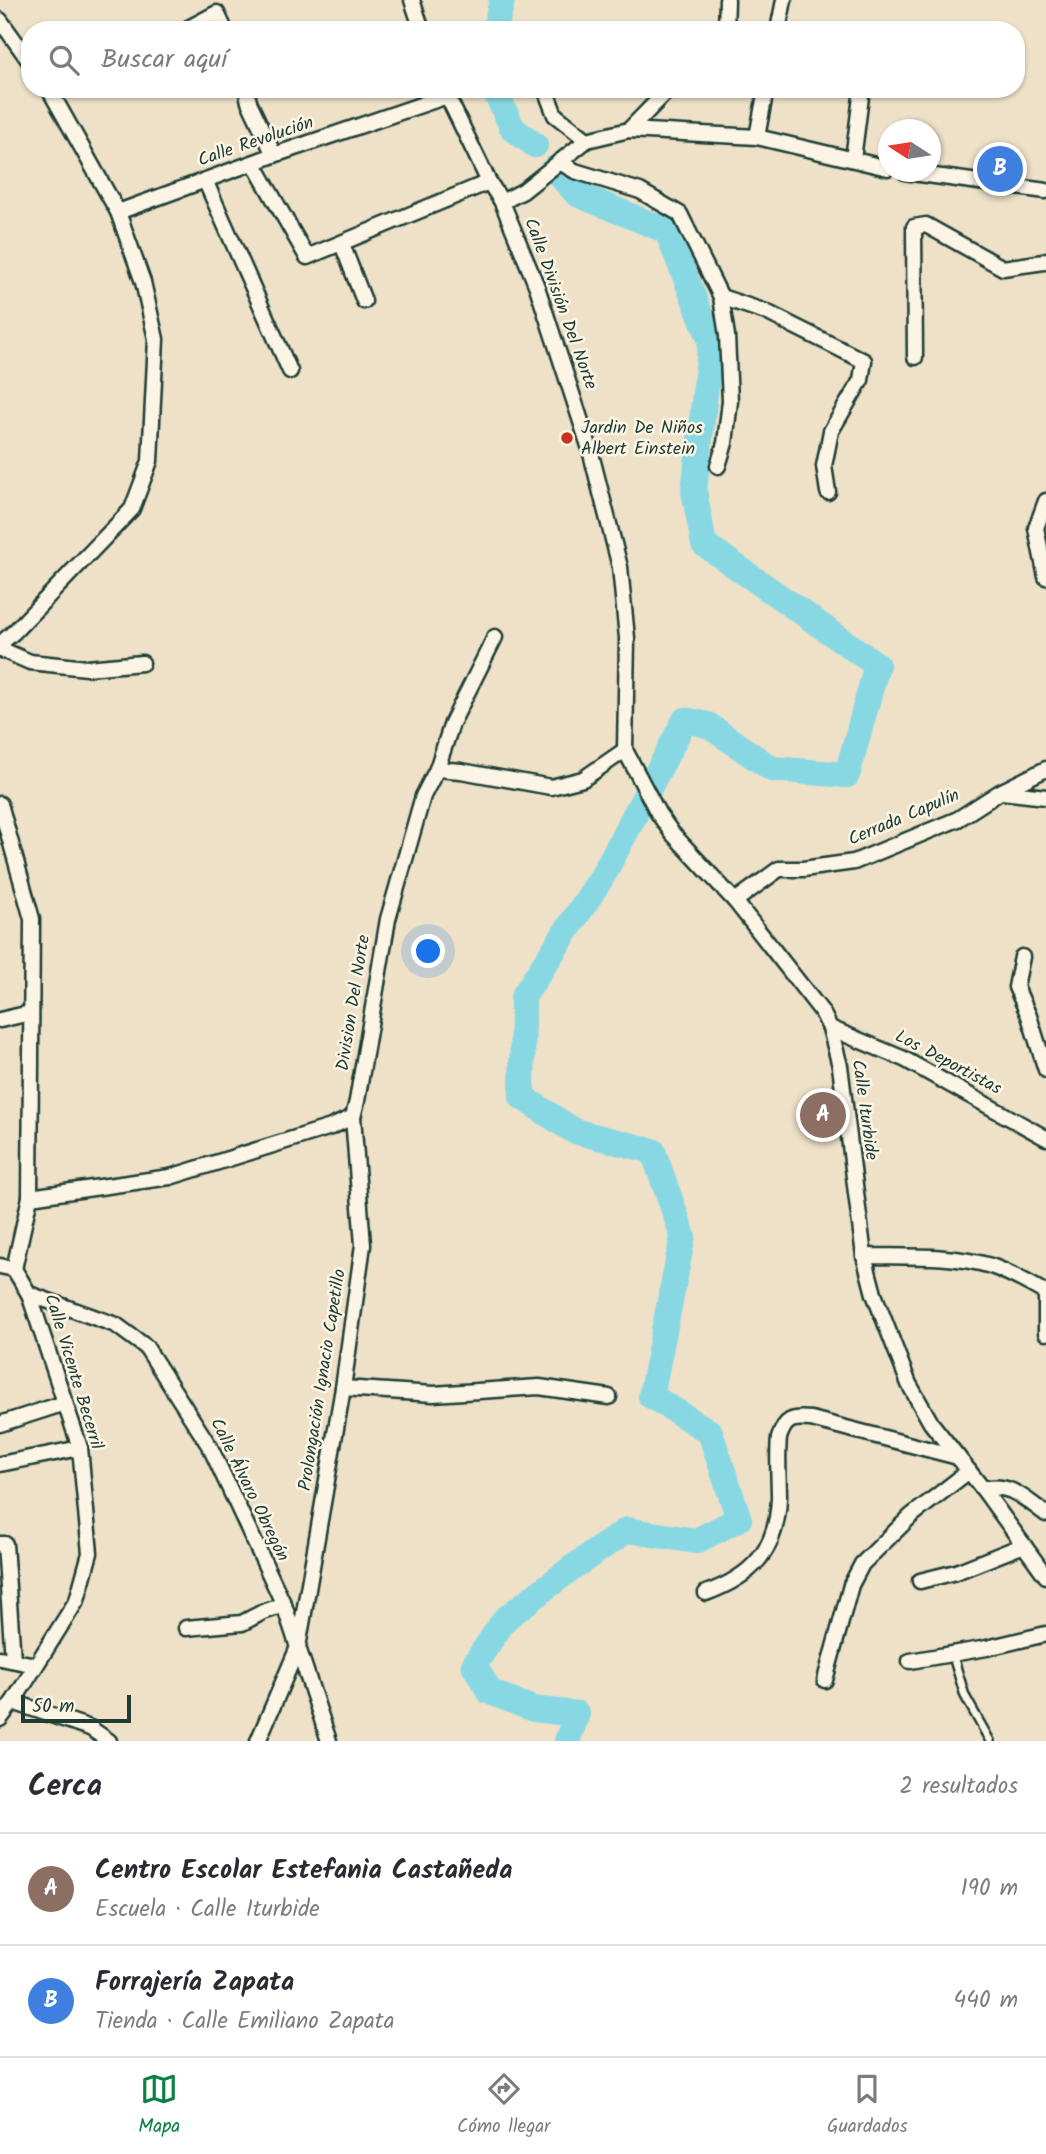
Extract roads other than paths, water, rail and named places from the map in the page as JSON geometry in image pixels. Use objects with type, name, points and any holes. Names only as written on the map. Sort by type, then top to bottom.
[{"type":"street","points":[[412,0],[419,21]]},
{"type":"street","points":[[726,21],[727,0]]},
{"type":"street","points":[[780,21],[784,0]]},
{"type":"street","points":[[202,21],[218,13],[221,21]]},
{"type":"street","points":[[0,20],[21,49]]},
{"type":"street","points":[[54,98],[118,212],[144,282],[156,338],[150,461],[132,509],[0,647],[30,662],[87,668],[142,663]]},
{"type":"street","points":[[248,98],[274,155]]},
{"type":"street","name":"Calle Revolución","points":[[118,212],[431,98]]},
{"type":"street","name":"Calle División Del Norte","points":[[447,98],[489,182],[502,202],[537,287],[589,446],[620,567],[627,638],[628,755]]},
{"type":"street","points":[[548,98],[555,115],[587,140]]},
{"type":"street","points":[[629,130],[660,98]]},
{"type":"street","points":[[757,137],[764,98]]},
{"type":"street","points":[[853,159],[861,98]]},
{"type":"street","points":[[502,202],[523,191],[587,140],[629,130],[757,137],[878,165]]},
{"type":"street","points":[[559,162],[575,171],[640,191],[680,214],[721,297],[727,336],[730,401],[725,443],[718,466]]},
{"type":"street","points":[[254,164],[307,257],[489,182]]},
{"type":"street","points":[[941,177],[1046,191]]},
{"type":"street","points":[[205,180],[290,371]]},
{"type":"street","points":[[915,357],[914,226],[926,225],[1003,268],[1046,260]]},
{"type":"street","points":[[342,244],[364,301]]},
{"type":"street","points":[[721,297],[766,312],[863,361],[861,380],[831,432],[824,466],[828,492]]},
{"type":"street","points":[[1046,501],[1036,528],[1046,577]]},
{"type":"street","name":"Division Del Norte","points":[[353,1117],[358,1101],[388,919],[423,796],[437,769],[452,723],[495,637]]},
{"type":"street","points":[[437,769],[551,787],[583,779],[628,755]]},
{"type":"street","name":"Calle Iturbide","points":[[628,755],[658,813],[672,833],[735,901],[822,1012],[831,1028],[840,1066],[864,1256],[874,1294],[909,1384],[932,1423],[1046,1577]]},
{"type":"street","name":"Cerrada Capulín","points":[[735,901],[779,869],[803,869],[854,862],[958,819],[1000,792],[1046,769]]},
{"type":"street","points":[[1000,792],[1046,797]]},
{"type":"street","points":[[0,804],[4,833],[32,919],[30,1198],[7,1267]]},
{"type":"street","points":[[1022,957],[1016,987],[1029,1016],[1046,1070]]},
{"type":"street","points":[[0,1020],[30,1013]]},
{"type":"street","name":"Los Deportistas","points":[[831,1028],[904,1059],[1046,1138]]},
{"type":"street","points":[[30,1198],[170,1177],[331,1127],[353,1117]]},
{"type":"street","name":"Prolongación Ignacio Capetillo","points":[[298,1647],[343,1388],[363,1245],[353,1117]]},
{"type":"street","points":[[864,1256],[949,1259],[1010,1273],[1046,1293],[1046,1333]]},
{"type":"street","name":"Calle Vicente Becerril","points":[[0,1719],[77,1600],[90,1553],[80,1448],[29,1294],[7,1267]]},
{"type":"street","name":"Calle Álvaro Obregón","points":[[29,1294],[116,1325],[146,1347],[210,1447],[284,1605],[329,1741]]},
{"type":"street","points":[[343,1388],[433,1394],[539,1387],[609,1397]]},
{"type":"street","points":[[0,1424],[65,1404]]},
{"type":"street","points":[[706,1593],[729,1585],[745,1574],[761,1557],[772,1538],[779,1497],[779,1438],[782,1427],[790,1419],[811,1419],[958,1457]]},
{"type":"street","points":[[0,1464],[80,1448]]},
{"type":"street","points":[[825,1680],[851,1585],[862,1564],[911,1516],[969,1471]]},
{"type":"street","points":[[983,1489],[994,1486],[1006,1488],[1046,1514]]},
{"type":"street","points":[[0,1544],[5,1544],[6,1659],[36,1665]]},
{"type":"street","points":[[920,1581],[956,1572],[1024,1545]]},
{"type":"street","points":[[186,1628],[242,1623],[262,1612],[284,1605]]},
{"type":"street","points":[[910,1661],[987,1648],[1046,1633]]},
{"type":"street","points":[[258,1741],[298,1647]]},
{"type":"street","points":[[13,1702],[90,1728],[109,1741]]},
{"type":"lane","points":[[952,1653],[965,1696],[990,1741]]},
{"type":"waterway","points":[[497,21],[502,0]]},
{"type":"waterway","points":[[498,98],[513,129],[535,145]]},
{"type":"waterway","points":[[554,169],[577,194],[667,231],[711,341],[694,491],[704,544],[877,665],[847,775],[772,769],[708,725],[685,720],[602,877],[523,997],[522,1097],[574,1131],[653,1151],[683,1236],[651,1396],[710,1432],[739,1519],[696,1541],[627,1530],[505,1619],[474,1665],[490,1692],[533,1709],[577,1714],[567,1741]]},
{"type":"place","name":"Forrajería Zapata","points":[[1000,169]]},
{"type":"place","name":"Jardin De Niños Albert Einstein","points":[[567,438]]},
{"type":"place","name":"Centro Escolar Estefania Castañeda","points":[[823,1115]]}]
